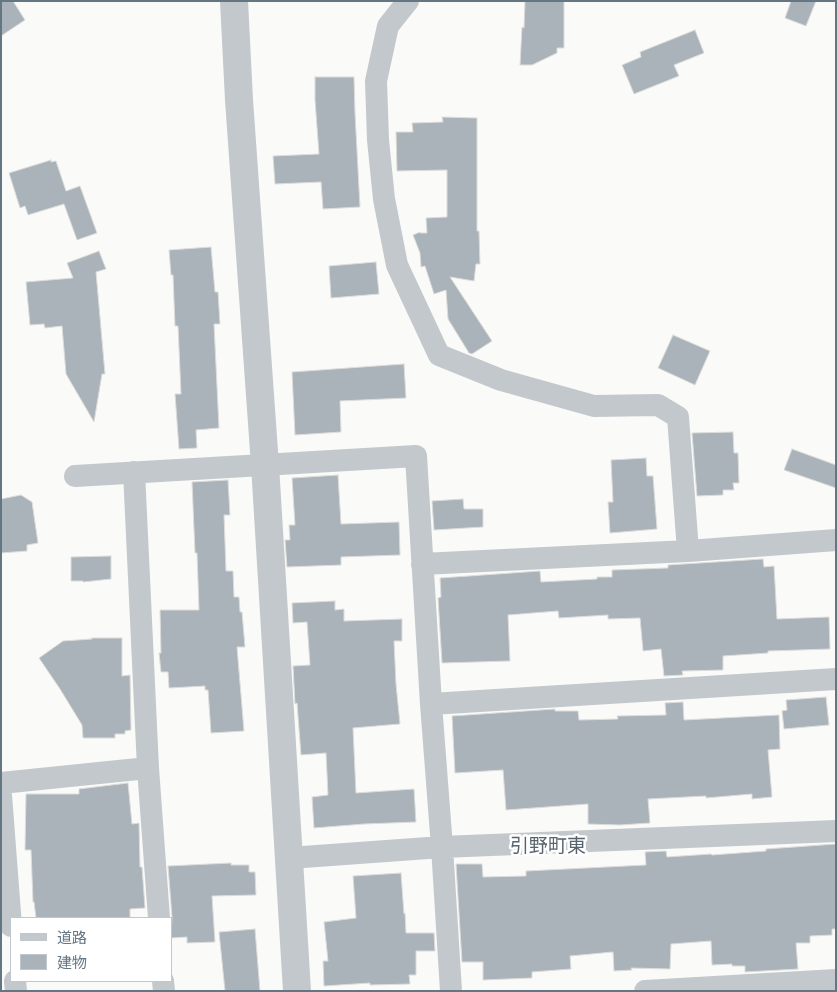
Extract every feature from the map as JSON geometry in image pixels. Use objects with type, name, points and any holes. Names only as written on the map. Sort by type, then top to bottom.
[{"type":"street","points":[[234,1],[297,991]]},
{"type":"street","points":[[408,1],[388,26],[376,81],[378,140],[384,199],[397,264],[439,355],[501,380],[594,406],[658,405],[678,417],[688,552]]},
{"type":"street","points":[[75,476],[416,456],[451,991]]},
{"type":"street","points":[[134,472],[148,768],[159,917]]},
{"type":"street","points":[[422,564],[688,552],[836,540]]},
{"type":"street","points":[[431,704],[836,679]]},
{"type":"street","points":[[1,783],[148,768]]},
{"type":"street","points":[[1,795],[10,917]]},
{"type":"street","points":[[289,858],[442,847],[836,831]]},
{"type":"street","points":[[645,991],[836,980]]},
{"type":"building","points":[[1,1],[13,1],[25,20],[1,36]]},
{"type":"building","points":[[525,1],[564,1],[564,48],[557,48],[557,53],[532,65],[520,65]]},
{"type":"building","points":[[791,1],[816,1],[806,26],[785,18]]},
{"type":"building","points":[[695,30],[704,53],[674,65],[679,76],[634,94],[622,65],[641,57],[640,52]]},
{"type":"building","points":[[315,77],[354,77],[360,207],[323,209],[321,182],[275,184],[273,156],[319,154]]},
{"type":"building","points":[[442,117],[477,118],[477,231],[479,231],[480,264],[476,264],[474,281],[450,277],[492,341],[472,354],[469,353],[448,319],[446,290],[434,294],[425,266],[421,267],[420,253],[413,235],[420,232],[427,233],[426,218],[447,217],[447,170],[397,171],[396,132],[413,132],[412,123],[443,122]]},
{"type":"building","points":[[51,160],[51,162],[56,161],[66,191],[80,186],[97,233],[77,240],[64,204],[28,215],[25,206],[20,208],[9,173]]},
{"type":"building","points":[[211,247],[215,292],[218,292],[220,324],[214,324],[219,428],[196,430],[197,448],[179,449],[175,394],[181,394],[178,326],[175,326],[173,275],[171,275],[169,250]]},
{"type":"building","points":[[99,251],[106,269],[96,272],[105,374],[102,374],[94,422],[66,374],[62,326],[45,328],[44,324],[30,325],[26,282],[73,278],[67,263]]},
{"type":"building","points":[[376,262],[379,294],[331,298],[329,266]]},
{"type":"building","points":[[673,335],[710,351],[695,385],[658,368]]},
{"type":"building","points":[[404,364],[406,398],[340,401],[341,432],[295,435],[292,372]]},
{"type":"building","points":[[733,432],[734,453],[738,453],[739,483],[733,483],[734,490],[723,490],[723,495],[697,496],[692,433]]},
{"type":"building","points":[[792,449],[836,465],[836,488],[784,470]]},
{"type":"building","points":[[646,458],[647,476],[653,476],[657,529],[610,533],[608,502],[613,502],[611,460]]},
{"type":"building","points":[[338,475],[341,524],[399,522],[400,555],[341,557],[341,565],[287,567],[285,540],[290,540],[289,525],[295,525],[292,478]]},
{"type":"building","points":[[228,480],[230,515],[224,515],[226,571],[233,571],[234,597],[239,597],[240,612],[242,612],[245,647],[237,647],[244,731],[211,733],[208,690],[205,690],[205,686],[169,688],[168,672],[161,672],[159,653],[161,653],[160,610],[199,610],[192,482]]},
{"type":"building","points":[[21,495],[32,502],[38,543],[27,545],[27,551],[1,553],[1,499]]},
{"type":"building","points":[[463,499],[464,509],[483,509],[483,527],[434,530],[432,501]]},
{"type":"building","points":[[111,556],[111,579],[83,582],[71,581],[71,557]]},
{"type":"building","points":[[763,559],[764,567],[774,566],[777,619],[829,617],[830,649],[768,651],[768,653],[723,656],[723,670],[682,671],[683,675],[664,676],[661,649],[643,651],[640,618],[608,619],[608,615],[559,618],[558,611],[508,615],[510,661],[442,663],[438,598],[441,597],[440,578],[540,571],[541,582],[597,579],[597,577],[612,577],[612,570],[668,568],[668,565]]},
{"type":"building","points":[[335,601],[335,610],[344,609],[344,621],[402,619],[402,641],[394,641],[400,724],[353,728],[356,793],[414,789],[416,822],[314,828],[312,797],[328,795],[326,753],[301,755],[293,666],[310,665],[307,622],[293,623],[292,603]]},
{"type":"building","points":[[92,638],[122,638],[122,676],[130,675],[131,730],[125,731],[125,734],[115,734],[115,738],[83,738],[82,725],[39,658],[63,641]]},
{"type":"building","points":[[826,697],[829,725],[784,729],[782,711],[787,710],[786,700]]},
{"type":"building","points":[[683,702],[684,720],[779,715],[780,749],[768,750],[772,797],[752,799],[752,794],[706,798],[706,796],[648,799],[650,823],[620,825],[588,824],[588,804],[506,810],[503,770],[455,773],[452,716],[555,709],[555,711],[578,711],[579,720],[618,719],[617,716],[666,715],[665,703]]},
{"type":"building","points":[[128,783],[132,824],[139,823],[140,867],[142,867],[145,908],[130,909],[130,917],[36,917],[33,902],[31,850],[25,850],[26,794],[79,794],[79,789]]},
{"type":"building","points":[[836,844],[836,929],[832,929],[832,935],[810,936],[810,943],[796,943],[798,969],[745,972],[745,966],[732,966],[732,964],[712,965],[711,941],[671,944],[670,969],[631,968],[632,970],[614,971],[613,952],[570,956],[571,969],[532,972],[532,978],[483,980],[483,962],[462,962],[456,864],[482,864],[483,877],[526,876],[526,871],[646,865],[645,852],[666,851],[667,857],[766,851],[766,849]]},
{"type":"building","points":[[231,863],[231,865],[249,865],[249,872],[255,872],[256,895],[212,896],[215,942],[187,943],[187,937],[172,938],[168,866]]},
{"type":"building","points":[[401,873],[406,933],[434,933],[435,951],[416,951],[416,975],[409,975],[410,984],[370,985],[370,983],[324,986],[323,961],[328,961],[324,922],[356,918],[353,876]]},
{"type":"building","points":[[255,929],[260,991],[225,991],[219,932]]},
{"type":"district","name":"引野町東","points":[[548,847]]}]
